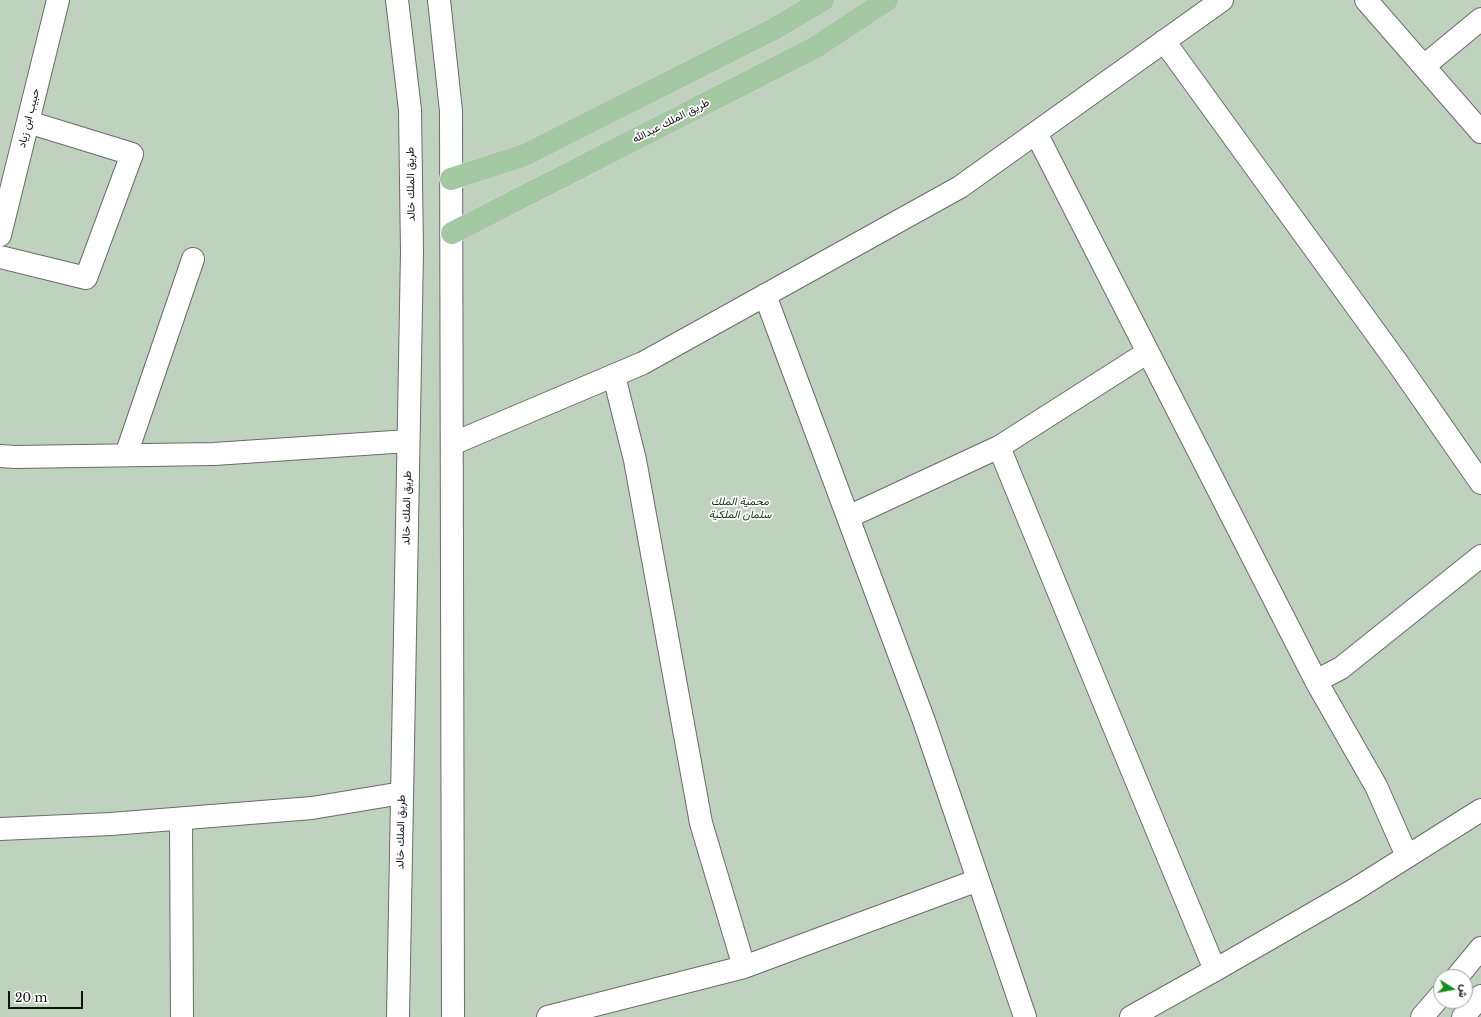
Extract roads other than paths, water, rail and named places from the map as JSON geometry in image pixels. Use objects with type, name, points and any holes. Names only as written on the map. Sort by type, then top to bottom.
[{"type":"main road","points":[[451,179],[525,155],[774,29],[823,0]]},
{"type":"main road","name":"طريق الملك عبدالله","points":[[452,233],[816,47],[887,0]]},
{"type":"street","name":"حبيب ابن زياد","points":[[0,235],[58,0]]},
{"type":"street","name":"طريق الملك خالد","points":[[397,0],[410,110],[412,252],[398,1017]]},
{"type":"street","points":[[439,0],[451,111],[453,1017]]},
{"type":"street","points":[[452,444],[644,363],[960,187],[1222,0]]},
{"type":"street","points":[[1366,0],[1481,132]]},
{"type":"street","points":[[1424,66],[1481,18]]},
{"type":"street","points":[[1164,41],[1481,482]]},
{"type":"street","points":[[0,257],[86,278],[132,154],[28,122]]},
{"type":"street","points":[[1036,133],[1316,681],[1376,786],[1406,856]]},
{"type":"street","points":[[126,455],[193,259]]},
{"type":"street","points":[[765,295],[924,721],[1025,1017]]},
{"type":"street","points":[[848,517],[999,447],[1148,352]]},
{"type":"street","points":[[614,376],[635,460],[701,823],[744,967]]},
{"type":"street","points":[[0,456],[214,454],[408,441]]},
{"type":"street","points":[[999,447],[1215,970]]},
{"type":"street","points":[[1316,681],[1341,668],[1481,556]]},
{"type":"street","points":[[0,829],[111,824],[312,808],[402,793]]},
{"type":"street","points":[[1131,1017],[1354,890],[1481,810]]},
{"type":"street","points":[[181,818],[182,1017]]},
{"type":"street","points":[[548,1017],[744,967],[978,880]]},
{"type":"street","points":[[1464,969],[1481,948]]},
{"type":"street","points":[[1463,1017],[1481,996]]},
{"type":"street","points":[[1422,1017],[1433,1004]]},
{"type":"park label","name":"محمية الملك سلمان الملكية","points":[[740,508]]}]
